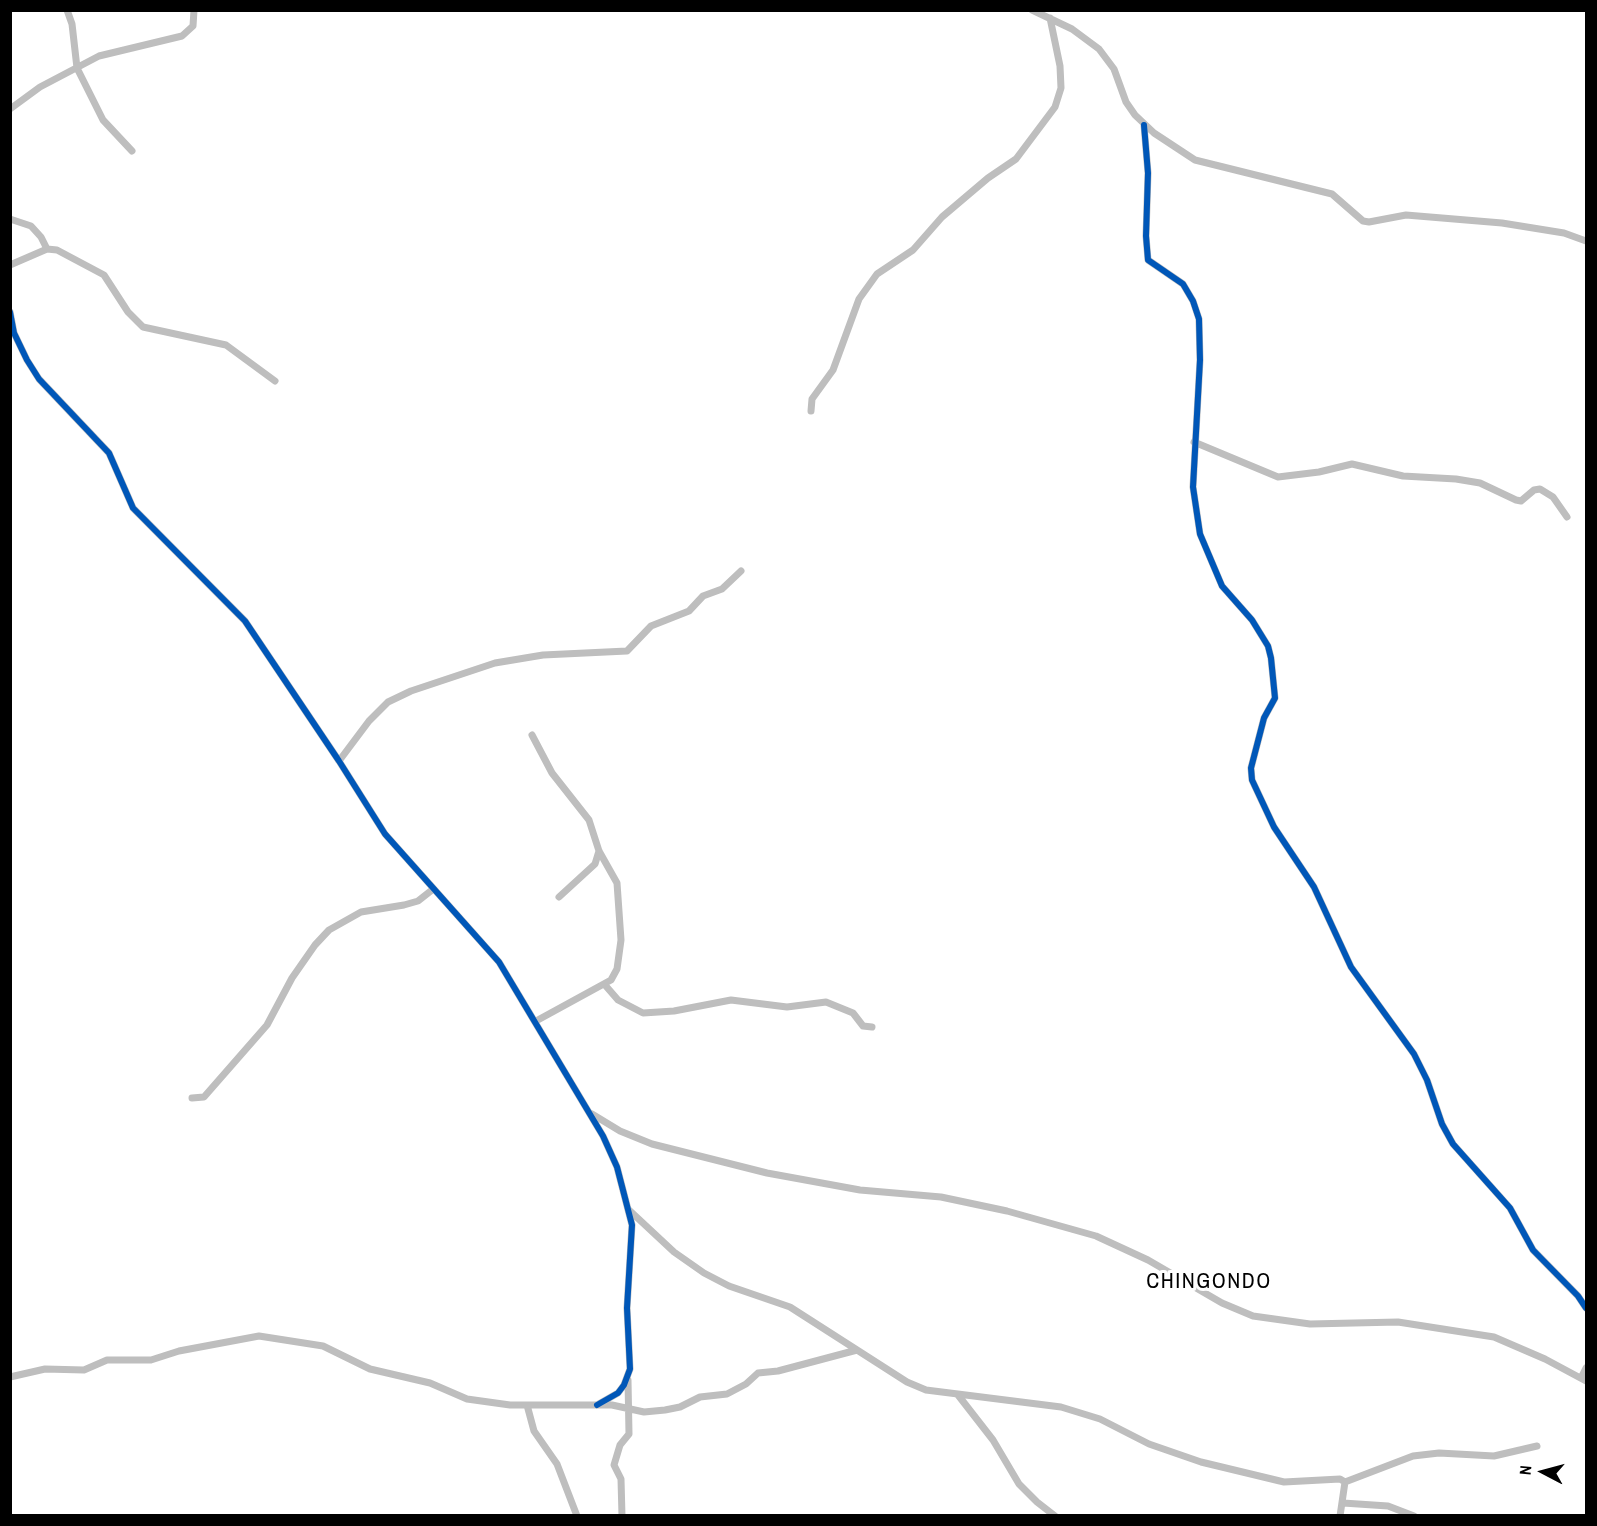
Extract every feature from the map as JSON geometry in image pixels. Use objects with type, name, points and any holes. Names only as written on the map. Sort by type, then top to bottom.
[{"type":"street","points":[[67,10],[72,24],[77,68],[103,120],[132,151]]},
{"type":"street","points":[[10,109],[40,87],[110,53],[182,36],[193,26],[194,10]]},
{"type":"street","points":[[1032,10],[1072,29],[1099,50],[1114,69],[1126,102],[1144,125],[1195,160],[1332,194],[1363,221],[1369,222],[1406,215],[1502,223],[1564,233],[1587,241]]},
{"type":"street","points":[[811,411],[812,399],[833,370],[856,304],[877,274],[913,250],[942,217],[988,178],[1016,159],[1055,107],[1061,88],[1060,66],[1050,18]]},
{"type":"street","points":[[1144,125],[1148,173],[1146,236],[1148,260],[1183,284],[1193,301],[1199,319],[1200,360],[1194,442],[1195,511],[1206,552],[1222,586],[1252,620],[1268,646],[1271,658],[1275,698],[1263,718],[1251,768],[1252,780],[1260,802],[1314,887],[1351,967],[1414,1054],[1427,1080],[1442,1124],[1453,1144],[1510,1208],[1533,1250],[1587,1308]]},
{"type":"street","points":[[10,219],[24,223],[37,231],[46,249]]},
{"type":"street","points":[[10,265],[46,249],[57,250],[104,275],[128,312],[143,327],[226,345],[275,381]]},
{"type":"street","points":[[10,312],[14,333],[39,379],[109,453],[133,508],[244,621],[339,761],[385,834],[432,890],[499,962],[590,1113],[617,1167],[629,1210],[632,1234],[627,1308],[630,1369],[628,1378],[629,1434],[620,1445],[614,1466],[621,1479],[622,1515]]},
{"type":"street","points":[[1194,442],[1278,477],[1319,472],[1352,464],[1403,476],[1456,479],[1480,483],[1521,501],[1534,490],[1540,489],[1553,497],[1567,517]]},
{"type":"street","points":[[339,761],[369,721],[388,702],[396,698],[495,663],[543,655],[627,651],[651,626],[689,611],[703,596],[722,589],[741,571]]},
{"type":"street","points":[[532,735],[552,773],[590,820],[599,851],[618,883],[621,940],[617,969],[605,985],[536,1021]]},
{"type":"street","points":[[559,897],[595,864],[599,851]]},
{"type":"street","points":[[192,1098],[204,1096],[267,1025],[292,978],[329,930],[361,912],[418,901],[432,890]]},
{"type":"street","points":[[605,985],[618,1000],[643,1013],[674,1011],[731,1000],[787,1006],[826,1002],[853,1013],[863,1026],[872,1027]]},
{"type":"street","points":[[590,1113],[620,1131],[652,1144],[767,1173],[860,1190],[941,1197],[1007,1211],[1096,1236],[1148,1260],[1222,1303],[1253,1316],[1310,1324],[1398,1322],[1494,1337],[1545,1359],[1584,1380],[1587,1368]]},
{"type":"street","points":[[629,1210],[674,1252],[704,1273],[729,1286],[790,1307],[907,1383],[926,1390],[958,1395],[1061,1407],[1100,1419],[1149,1444],[1180,1456],[1284,1482],[1340,1479],[1345,1482]]},
{"type":"street","points":[[10,1377],[45,1369],[84,1370],[107,1360],[151,1360],[179,1351],[259,1336],[323,1346],[370,1369],[430,1383],[467,1399],[527,1405],[597,1405],[630,1408],[644,1412],[680,1407],[700,1397],[737,1389],[758,1373],[778,1371],[858,1350]]},
{"type":"street","points":[[597,1405],[618,1393],[628,1378]]},
{"type":"street","points":[[958,1395],[993,1440],[1019,1484],[1037,1502],[1055,1515]]},
{"type":"street","points":[[527,1405],[534,1431],[557,1464],[577,1515]]},
{"type":"street","points":[[1345,1482],[1413,1456],[1439,1453],[1494,1456],[1537,1446]]},
{"type":"street","points":[[1340,1515],[1345,1482]]},
{"type":"street","points":[[1343,1503],[1388,1506],[1414,1515]]},
{"type":"cycle path","points":[[1144,125],[1148,173],[1146,236],[1148,260],[1183,284],[1193,301],[1199,319],[1200,360],[1193,487],[1200,534],[1222,586],[1252,620],[1268,646],[1271,658],[1275,698],[1264,718],[1251,768],[1252,780],[1274,827],[1314,887],[1351,967],[1414,1054],[1427,1080],[1442,1124],[1453,1144],[1510,1208],[1533,1250],[1578,1296],[1586,1308]]},
{"type":"cycle path","points":[[10,312],[14,333],[27,360],[39,379],[109,453],[133,508],[245,621],[385,834],[499,962],[603,1136],[617,1167],[632,1225],[627,1308],[630,1369],[618,1393],[597,1405]]},
{"type":"district","name":"CHINGONDO","points":[[1209,1282]]}]
